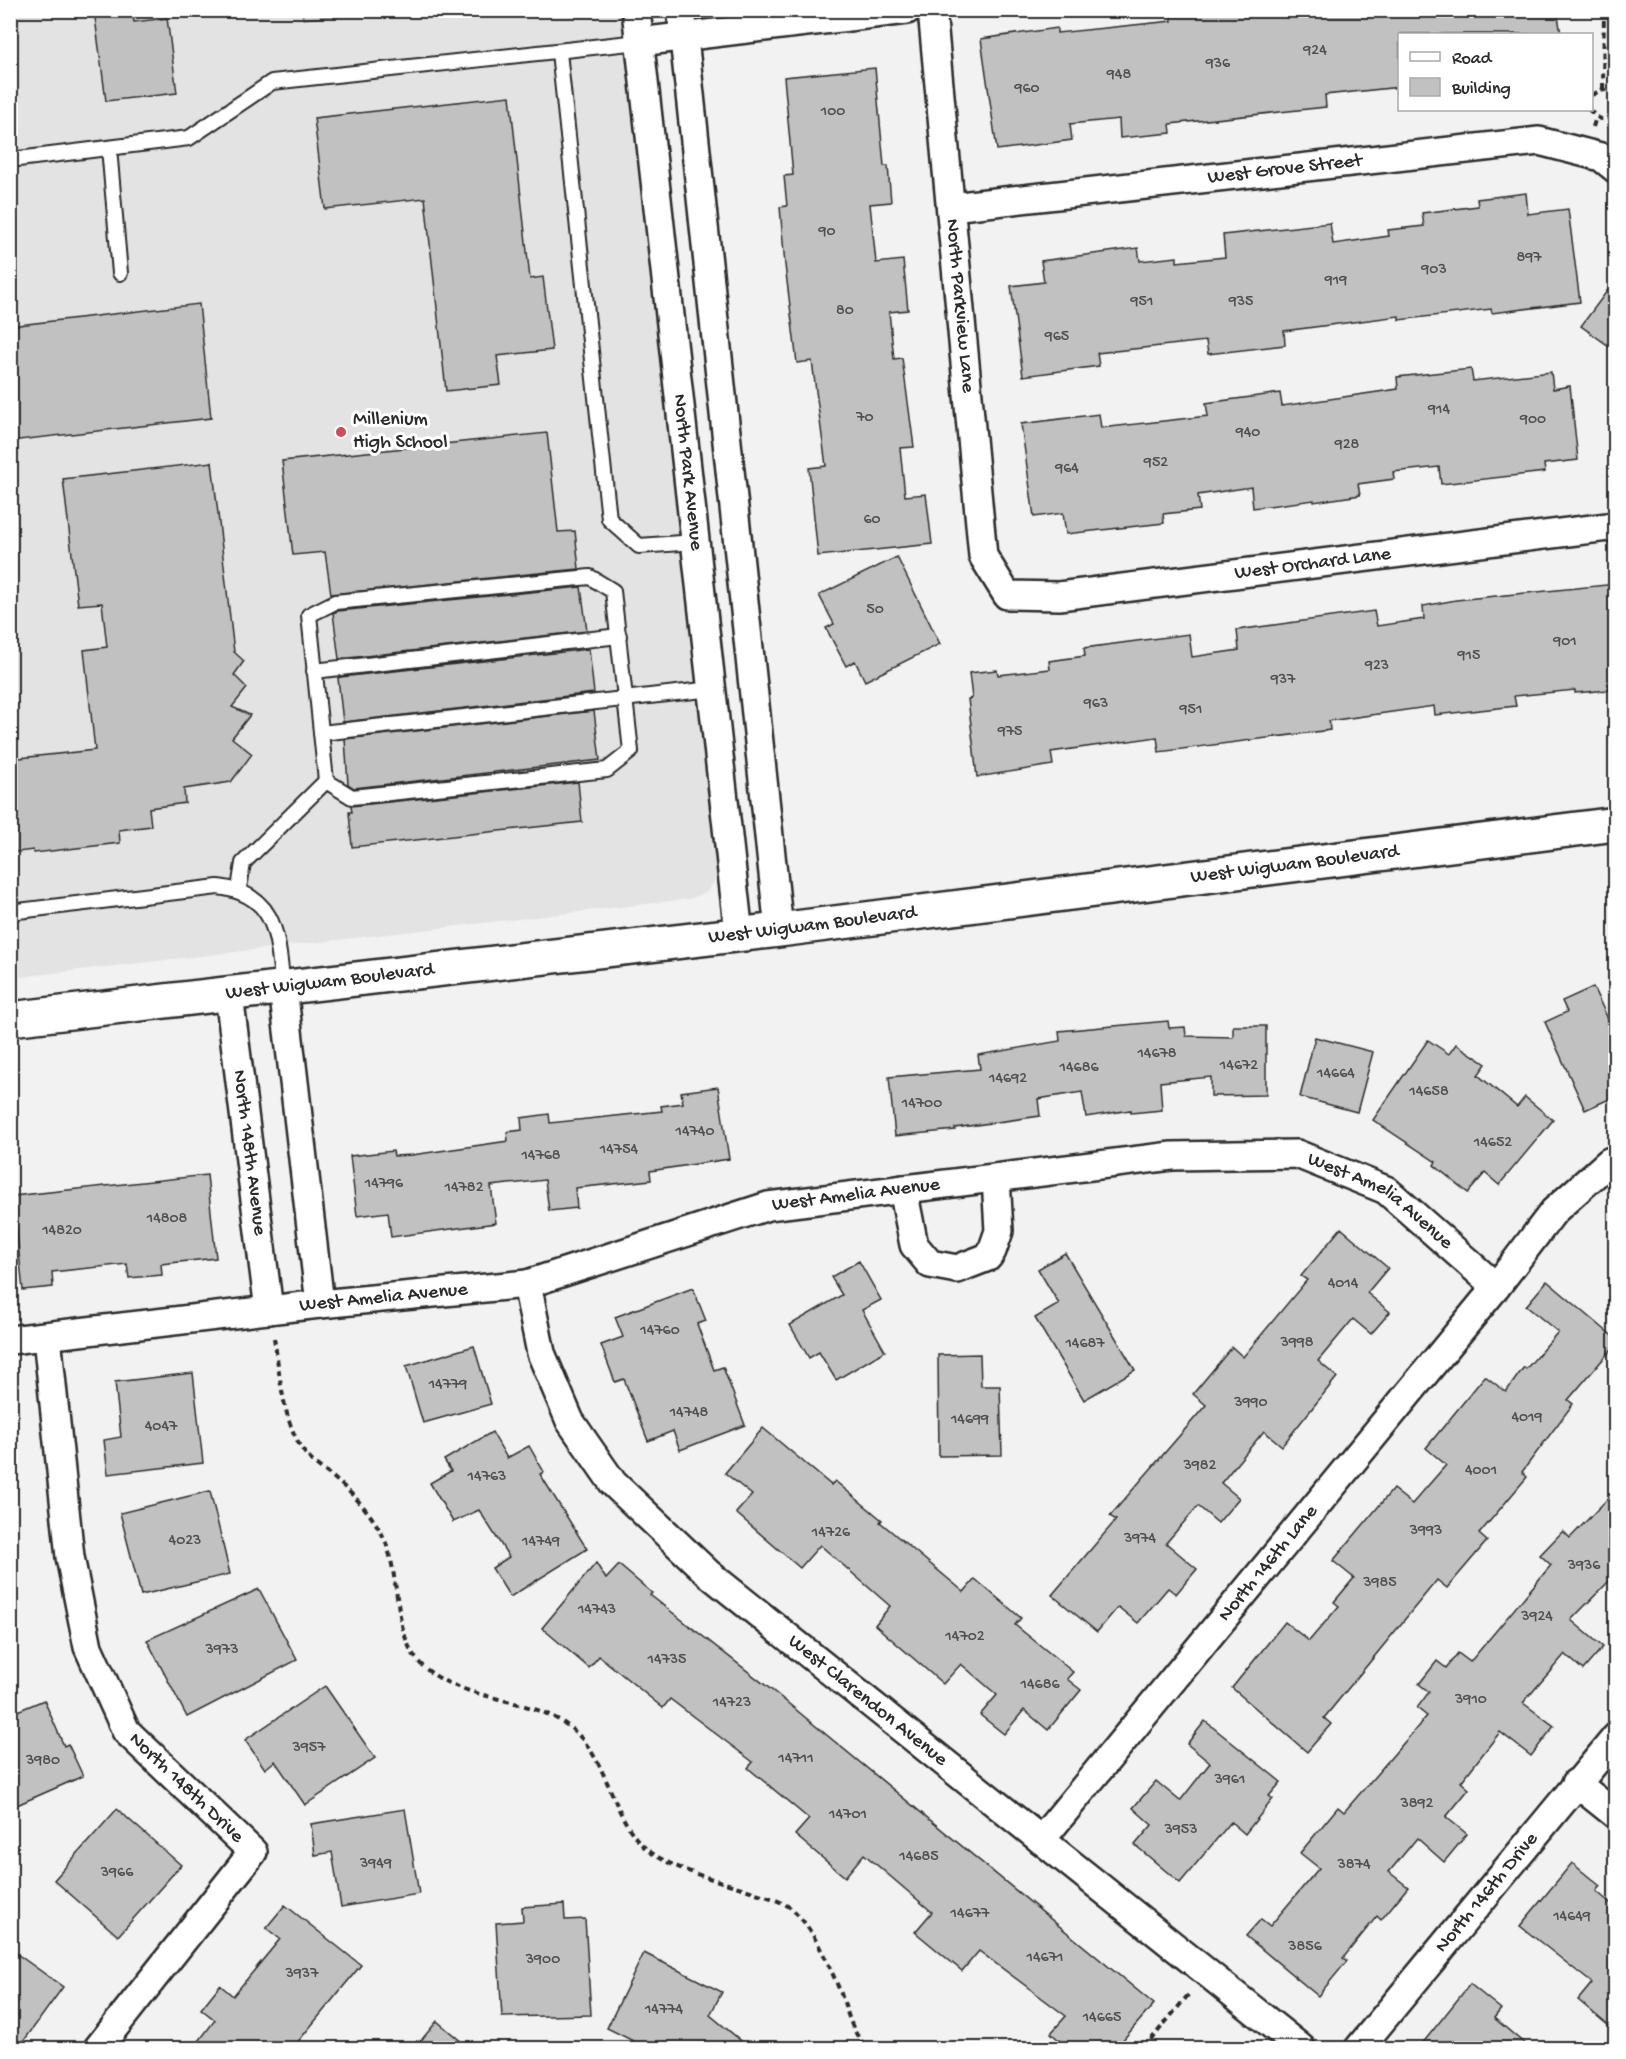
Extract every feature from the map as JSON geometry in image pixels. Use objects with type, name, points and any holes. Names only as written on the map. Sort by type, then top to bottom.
[{"type":"street","name":"North Park Avenue","points":[[636,10],[739,935]]},
{"type":"street","points":[[639,42],[682,23],[907,10]]},
{"type":"street","name":"North Parkview Lane","points":[[932,10],[983,556],[1007,595]]},
{"type":"street","name":"North Park Avenue","points":[[682,23],[779,930]]},
{"type":"street","name":"West Grove Street","points":[[951,207],[1539,141],[1601,158],[1616,169]]},
{"type":"street","name":"West Orchard Lane","points":[[1007,595],[1059,596],[1616,526]]},
{"type":"street","name":"West Wigwam Boulevard","points":[[10,1019],[739,935],[1616,824]]},
{"type":"street","points":[[283,988],[320,1304]]},
{"type":"street","name":"North 148th Avenue","points":[[228,995],[269,1310]]},
{"type":"street","name":"West Amelia Avenue","points":[[10,1340],[320,1304],[527,1284],[768,1206],[1172,1156],[1297,1154],[1386,1190],[1496,1287]]},
{"type":"street","points":[[1496,1287],[1554,1211],[1609,1162],[1616,1159]]},
{"type":"street","points":[[903,1189],[914,1245],[930,1264],[957,1269],[987,1257],[992,1251],[999,1231],[996,1178]]},
{"type":"street","name":"West Clarendon Avenue","points":[[527,1284],[541,1353],[570,1421],[614,1484],[709,1574],[1301,2049]]},
{"type":"street","name":"North 146th Lane","points":[[1041,1840],[1496,1287]]},
{"type":"street","name":"North 148th Drive","points":[[47,1337],[70,1557],[88,1647],[126,1731],[253,1852],[98,2049]]},
{"type":"street","name":"North 146th Drive","points":[[1359,2049],[1616,1737]]},
{"type":"street","points":[[1576,1783],[1616,1815]]},
{"type":"lane","points":[[10,160],[189,138],[272,82],[639,42]]},
{"type":"lane","points":[[559,52],[609,519],[639,546],[695,542]]},
{"type":"lane","points":[[109,148],[120,273]]},
{"type":"lane","points":[[590,577],[613,591],[631,751],[608,770],[352,797],[326,781],[309,615],[335,602],[590,577]]},
{"type":"lane","points":[[314,671],[619,636]]},
{"type":"lane","points":[[321,733],[553,709],[626,697],[712,689]]},
{"type":"lane","points":[[239,889],[243,863],[326,781]]},
{"type":"lane","points":[[10,912],[219,887],[239,889],[253,898],[267,912],[275,927],[283,988]]},
{"type":"path","points":[[1604,10],[1604,89]]},
{"type":"path","points":[[1593,94],[1604,89]]},
{"type":"path","points":[[1604,89],[1616,95]]},
{"type":"path","points":[[1590,111],[1600,119],[1610,118],[1616,113]]},
{"type":"path","points":[[269,1310],[283,1391],[301,1449],[314,1463],[355,1496],[383,1536],[391,1558],[402,1629],[410,1649],[423,1667],[450,1683],[547,1714],[572,1730],[594,1756],[632,1833],[647,1849],[667,1863],[777,1900],[793,1910],[826,1959],[852,2024],[869,2049]]},
{"type":"path","points":[[1144,2049],[1207,1973]]},
{"type":"shaded area","points":[[302,10],[384,10],[384,11],[303,19]]},
{"type":"shaded area","name":"Millenium High School","points":[[10,11],[627,11],[717,854],[717,877],[707,892],[689,899],[11,978]]},
{"type":"building","points":[[94,10],[132,10],[134,22],[167,18],[177,93],[106,101]]},
{"type":"building","points":[[1217,10],[1557,10],[1561,33],[1398,33],[1398,87],[1325,95],[1326,107],[1170,124],[1171,133],[1120,138],[1119,119],[1070,124],[1072,140],[997,150],[981,39],[1057,28],[1057,33],[1172,21],[1171,16]]},
{"type":"building","points":[[875,68],[884,166],[888,166],[891,202],[870,204],[876,263],[903,260],[908,310],[889,312],[894,359],[902,358],[914,447],[900,448],[905,496],[926,494],[932,544],[818,556],[809,468],[826,466],[812,361],[797,363],[785,265],[780,207],[787,206],[784,176],[793,175],[784,77]]},
{"type":"building","points":[[510,96],[530,279],[543,277],[552,350],[497,356],[501,385],[446,391],[425,198],[325,209],[314,118]]},
{"type":"building","points":[[1526,193],[1528,214],[1568,209],[1580,302],[1492,313],[1491,309],[1399,320],[1399,316],[1284,331],[1285,345],[1208,354],[1206,341],[1097,353],[1099,366],[1023,376],[1011,286],[1044,282],[1041,261],[1138,248],[1140,261],[1177,257],[1177,262],[1225,257],[1223,235],[1330,223],[1333,244],[1389,236],[1388,230],[1424,226],[1422,213],[1478,206],[1477,199]]},
{"type":"building","points":[[1616,279],[1616,351],[1581,326]]},
{"type":"building","points":[[199,304],[211,418],[10,441],[10,326]]},
{"type":"building","points":[[1471,369],[1473,381],[1551,372],[1553,389],[1570,386],[1578,460],[1544,464],[1545,472],[1441,484],[1439,467],[1393,472],[1394,479],[1358,484],[1360,495],[1253,508],[1251,487],[1198,495],[1200,510],[1163,514],[1164,523],[1066,534],[1063,513],[1034,517],[1021,424],[1099,414],[1101,428],[1208,416],[1206,403],[1280,393],[1282,406],[1398,389],[1397,377]]},
{"type":"building","points":[[547,433],[558,532],[575,531],[579,569],[331,594],[325,552],[293,555],[282,461]]},
{"type":"building","points":[[212,462],[234,652],[244,661],[234,675],[247,688],[232,707],[250,715],[232,738],[252,754],[231,782],[184,789],[185,803],[149,808],[151,826],[119,830],[120,843],[34,853],[33,850],[10,853],[10,759],[95,750],[84,650],[107,647],[102,603],[78,605],[63,479]]},
{"type":"building","points":[[897,557],[940,644],[865,681],[855,661],[846,666],[826,628],[834,624],[819,595]]},
{"type":"building","points":[[1616,584],[1616,684],[1609,685],[1609,690],[1575,693],[1575,690],[1514,696],[1516,706],[1435,715],[1434,706],[1329,721],[1330,730],[1159,752],[1157,737],[1051,752],[1053,765],[977,777],[968,699],[972,698],[969,673],[997,670],[998,675],[1050,669],[1049,661],[1085,656],[1084,648],[1189,634],[1192,657],[1239,650],[1237,630],[1374,611],[1377,626],[1424,619],[1423,606],[1456,600]]},
{"type":"building","points":[[581,587],[587,631],[339,659],[333,613],[338,611]]},
{"type":"building","points":[[589,649],[594,693],[343,722],[338,678],[341,677]]},
{"type":"building","points":[[594,711],[600,760],[354,788],[348,784],[345,739]]},
{"type":"building","points":[[578,782],[582,822],[352,847],[349,812],[352,812],[351,806]]},
{"type":"building","points":[[1593,987],[1616,1036],[1616,1096],[1585,1110],[1545,1022],[1567,1012],[1562,1001]]},
{"type":"building","points":[[1168,1021],[1169,1028],[1185,1027],[1186,1036],[1233,1037],[1233,1026],[1266,1026],[1266,1095],[1211,1096],[1211,1077],[1160,1082],[1162,1110],[1131,1113],[1131,1110],[1086,1117],[1082,1092],[1038,1099],[1040,1116],[955,1128],[955,1130],[895,1136],[889,1077],[980,1069],[978,1055],[1060,1041],[1059,1031]]},
{"type":"building","points":[[1315,1037],[1373,1052],[1357,1112],[1300,1097]]},
{"type":"building","points":[[1428,1040],[1449,1054],[1456,1044],[1486,1064],[1478,1075],[1517,1107],[1525,1097],[1553,1120],[1499,1185],[1485,1173],[1468,1193],[1434,1165],[1436,1162],[1373,1120]]},
{"type":"building","points":[[718,1087],[729,1159],[650,1171],[651,1180],[575,1188],[577,1208],[549,1211],[545,1180],[491,1186],[496,1223],[391,1237],[388,1212],[357,1216],[350,1156],[393,1151],[394,1156],[412,1155],[508,1141],[507,1132],[522,1130],[521,1118],[549,1114],[550,1123],[662,1111],[661,1106],[683,1103],[681,1092]]},
{"type":"building","points":[[207,1175],[216,1258],[161,1264],[162,1275],[129,1278],[127,1264],[52,1272],[53,1287],[23,1290],[13,1196]]},
{"type":"building","points":[[1341,1228],[1388,1268],[1367,1293],[1390,1312],[1371,1334],[1353,1319],[1318,1361],[1337,1377],[1282,1446],[1264,1431],[1221,1483],[1239,1498],[1218,1523],[1198,1506],[1166,1543],[1197,1569],[1176,1594],[1168,1588],[1138,1623],[1118,1607],[1097,1632],[1052,1595],[1116,1520],[1110,1516],[1206,1405],[1193,1394],[1232,1347],[1243,1357],[1307,1280],[1301,1276]]},
{"type":"building","points":[[1065,1253],[1135,1370],[1084,1400],[1035,1318],[1059,1304],[1038,1269]]},
{"type":"building","points":[[859,1261],[881,1300],[862,1310],[885,1351],[836,1380],[819,1352],[809,1358],[790,1325],[842,1295],[831,1277]]},
{"type":"building","points":[[1547,1281],[1616,1339],[1616,1344],[1568,1400],[1573,1404],[1522,1472],[1527,1477],[1479,1534],[1487,1541],[1447,1588],[1437,1580],[1324,1718],[1331,1724],[1307,1752],[1232,1688],[1285,1622],[1309,1641],[1339,1606],[1334,1602],[1354,1578],[1333,1561],[1393,1489],[1412,1504],[1446,1465],[1426,1448],[1485,1376],[1506,1392],[1524,1367],[1526,1369],[1558,1332],[1526,1306]]},
{"type":"building","points":[[693,1288],[706,1321],[697,1324],[714,1370],[723,1367],[745,1425],[680,1450],[673,1431],[648,1441],[624,1379],[615,1382],[601,1345],[623,1337],[615,1317]]},
{"type":"building","points":[[474,1346],[491,1404],[423,1423],[406,1366]]},
{"type":"building","points":[[980,1354],[981,1386],[1000,1386],[1002,1455],[939,1456],[938,1355]]},
{"type":"building","points":[[193,1373],[203,1463],[108,1474],[104,1440],[121,1437],[115,1382]]},
{"type":"building","points":[[763,1428],[831,1485],[835,1481],[964,1592],[975,1579],[1021,1618],[1015,1625],[1073,1672],[1067,1679],[1081,1690],[1048,1730],[1024,1710],[1004,1734],[980,1715],[997,1695],[961,1664],[943,1684],[875,1625],[890,1606],[820,1545],[800,1568],[736,1513],[752,1495],[725,1473]]},
{"type":"building","points":[[492,1432],[507,1458],[529,1446],[544,1472],[540,1474],[587,1549],[510,1597],[492,1568],[509,1557],[479,1510],[453,1522],[430,1483],[451,1471],[444,1460]]},
{"type":"building","points":[[1616,1490],[1616,1574],[1571,1620],[1603,1647],[1583,1670],[1565,1654],[1523,1703],[1554,1726],[1531,1756],[1500,1732],[1461,1782],[1469,1789],[1446,1817],[1467,1834],[1444,1862],[1417,1838],[1389,1872],[1408,1887],[1381,1920],[1377,1916],[1343,1958],[1347,1961],[1318,1996],[1246,1936],[1261,1919],[1270,1926],[1319,1868],[1300,1853],[1338,1807],[1344,1812],[1427,1716],[1417,1708],[1429,1692],[1419,1684],[1437,1661],[1446,1668],[1458,1653],[1470,1662],[1551,1565],[1540,1555],[1563,1531],[1570,1538]]},
{"type":"building","points":[[210,1491],[230,1574],[141,1595],[120,1513]]},
{"type":"building","points":[[596,1563],[606,1579],[619,1565],[652,1593],[650,1595],[778,1695],[1154,2004],[1115,2049],[1069,2049],[1051,2033],[1066,2016],[979,1951],[962,1971],[915,1932],[932,1912],[864,1854],[845,1877],[795,1835],[809,1819],[748,1768],[753,1762],[670,1699],[663,1708],[599,1656],[589,1668],[542,1628]]},
{"type":"building","points":[[259,1589],[297,1660],[187,1717],[147,1640]]},
{"type":"building","points":[[325,1686],[375,1758],[305,1805],[275,1761],[265,1769],[245,1740]]},
{"type":"building","points":[[44,1700],[64,1746],[68,1744],[83,1776],[10,1808],[10,1714]]},
{"type":"building","points":[[1205,1721],[1281,1782],[1269,1796],[1273,1799],[1245,1834],[1231,1822],[1180,1883],[1135,1845],[1152,1825],[1133,1808],[1156,1781],[1180,1801],[1210,1763],[1187,1744]]},
{"type":"building","points":[[117,1809],[181,1865],[118,1936],[54,1880]]},
{"type":"building","points":[[405,1809],[419,1894],[341,1907],[332,1852],[315,1855],[311,1824]]},
{"type":"building","points":[[1572,1863],[1600,1886],[1596,1891],[1616,1908],[1616,2032],[1578,2000],[1592,1983],[1520,1926]]},
{"type":"building","points":[[564,1904],[565,1920],[585,1919],[591,2015],[502,2017],[496,1923],[523,1921],[522,1907]]},
{"type":"building","points":[[285,1905],[361,1965],[292,2049],[193,2049],[215,2020],[201,2009],[220,1985],[233,1996],[280,1939],[266,1928]]},
{"type":"building","points":[[10,1949],[63,1987],[18,2049],[10,2049]]},
{"type":"building","points":[[644,1953],[722,1992],[710,2015],[751,2049],[649,2049],[607,2028]]},
{"type":"building","points":[[1470,1984],[1501,2009],[1494,2018],[1531,2049],[1418,2049]]},
{"type":"building","points":[[437,2021],[470,2049],[414,2049]]},
{"type":"place","name":"Millenium High School","points":[[341,432]]}]
